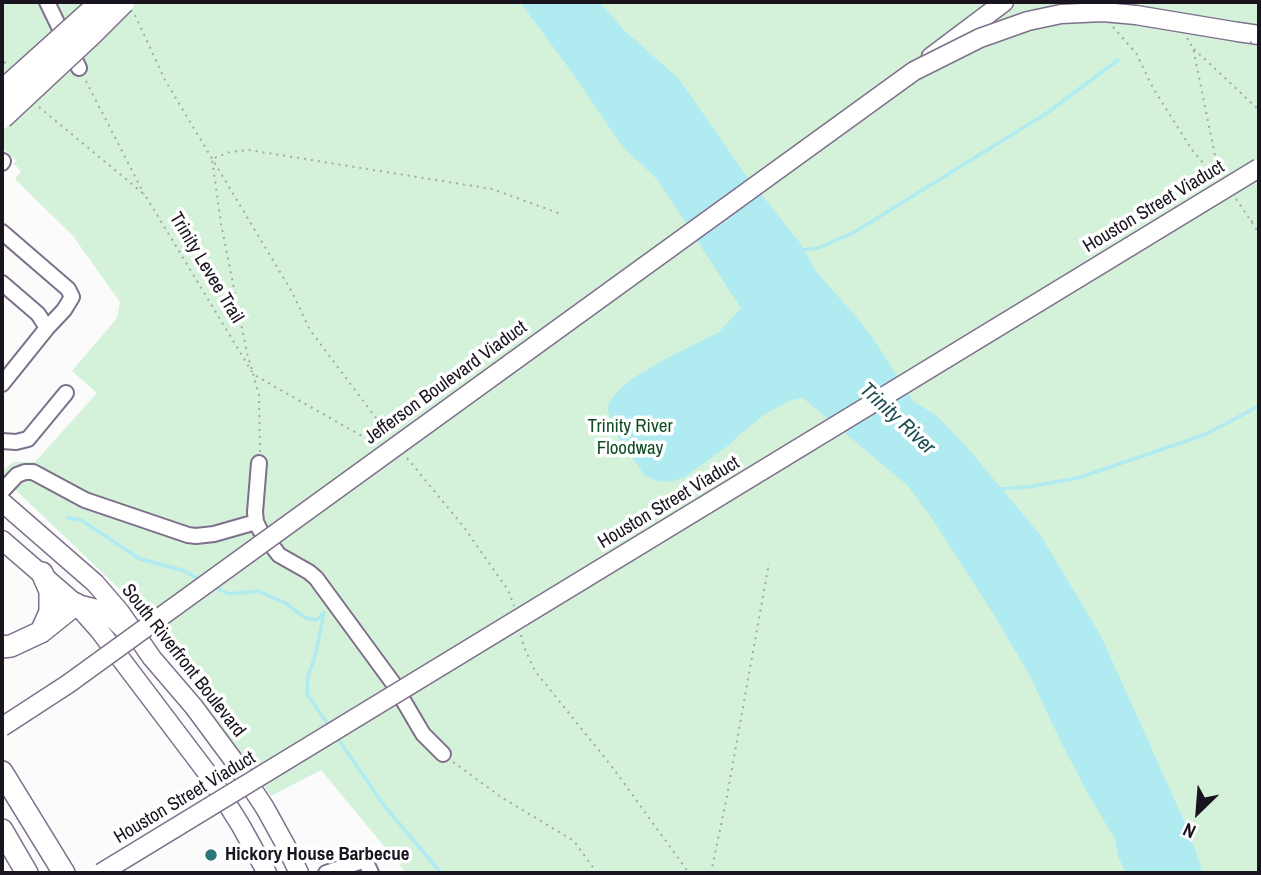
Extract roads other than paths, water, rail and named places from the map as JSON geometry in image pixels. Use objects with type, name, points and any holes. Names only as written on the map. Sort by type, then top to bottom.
[{"type":"highway","points":[[2,91],[101,2]]},
{"type":"highway","points":[[2,117],[124,2]]},
{"type":"highway","points":[[41,632],[50,612],[50,591],[42,573]]},
{"type":"highway","points":[[2,647],[11,646],[41,632],[76,604]]},
{"type":"highway","points":[[2,772],[64,873]]},
{"type":"highway","points":[[2,830],[27,873]]},
{"type":"main road","points":[[914,71],[1003,2]]},
{"type":"main road","points":[[914,71],[980,38],[1028,21],[1061,14],[1103,12],[1136,15],[1251,35]]},
{"type":"main road","name":"Jefferson Boulevard Viaduct","points":[[2,727],[68,684],[914,71]]},
{"type":"main road","name":"Houston Street Viaduct","points":[[101,873],[1259,168]]},
{"type":"main road","name":"South Riverfront Boulevard","points":[[2,502],[95,583],[120,612],[152,658],[194,707],[234,761],[276,827],[299,873]]},
{"type":"main road","points":[[2,540],[76,604],[99,630],[211,778],[266,873]]},
{"type":"main road","points":[[76,604],[97,609],[114,620],[152,658]]},
{"type":"main road","points":[[211,778],[234,761]]},
{"type":"lane","points":[[47,2],[79,68]]},
{"type":"lane","points":[[2,232],[68,289],[72,297],[2,384]]},
{"type":"lane","points":[[2,283],[38,314],[47,328]]},
{"type":"lane","points":[[2,441],[28,439],[66,393]]},
{"type":"lane","points":[[260,463],[256,522],[279,555],[316,578],[393,683],[423,734],[443,754]]},
{"type":"lane","points":[[2,491],[17,475],[33,472],[85,500],[188,535],[214,534],[256,522]]},
{"type":"lane","points":[[326,873],[365,860],[371,873]]},
{"type":"water","name":"Trinity River","points":[[520,2],[599,2],[625,31],[679,79],[745,174],[800,243],[816,271],[878,346],[913,401],[937,416],[966,446],[1041,536],[1101,636],[1189,832],[1203,873],[1126,873],[1118,856],[1115,839],[1088,794],[1030,676],[929,514],[907,485],[803,398],[792,400],[765,414],[685,477],[671,482],[645,476],[610,425],[610,401],[633,378],[719,332],[741,308],[657,179],[622,146]]},
{"type":"waterway","points":[[801,250],[818,248],[853,233],[1047,113],[1118,60]]},
{"type":"waterway","points":[[1000,489],[1078,478],[1204,435],[1259,406]]},
{"type":"waterway","points":[[68,518],[81,520],[140,559],[182,570],[203,581]]},
{"type":"waterway","points":[[212,586],[229,594],[258,591],[285,603],[306,618],[317,620],[322,614]]},
{"type":"waterway","points":[[324,613],[308,676],[307,694],[330,727]]},
{"type":"waterway","points":[[336,736],[383,804],[441,873]]},
{"type":"tram line","points":[[119,873],[1259,177]]},
{"type":"place","name":"Hickory House Barbecue","points":[[211,855]]},
{"type":"park label","name":"Trinity River Floodway","points":[[630,438]]}]
